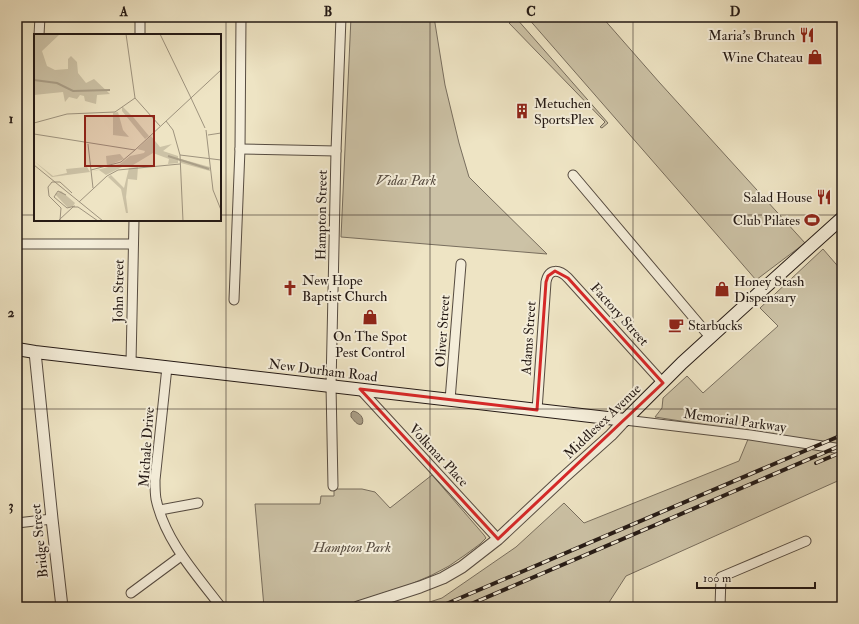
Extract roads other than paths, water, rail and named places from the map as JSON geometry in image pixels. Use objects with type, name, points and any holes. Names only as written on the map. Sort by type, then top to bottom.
[{"type":"main road","name":"Middlesex Avenue","points":[[625,420],[710,337],[842,218]]},
{"type":"main road","name":"New Durham Road","points":[[17,349],[625,420]]},
{"type":"street","points":[[39,34],[40,17]]},
{"type":"street","points":[[140,17],[140,34]]},
{"type":"street","points":[[234,300],[240,149],[241,17]]},
{"type":"street","name":"Hampton Street","points":[[333,486],[331,386],[336,150],[341,17]]},
{"type":"street","points":[[240,149],[336,150]]},
{"type":"street","points":[[573,175],[710,337]]},
{"type":"street","name":"John Street","points":[[131,363],[134,221]]},
{"type":"street","points":[[17,244],[133,244]]},
{"type":"street","name":"Oliver Street","points":[[450,400],[461,264]]},
{"type":"street","name":"Factory Street","points":[[553,271],[559,271],[568,278],[663,382]]},
{"type":"street","name":"Adams Street","points":[[537,410],[546,282],[548,276],[553,271]]},
{"type":"street","name":"Bridge Street","points":[[35,352],[62,607]]},
{"type":"street","name":"Michale Drive","points":[[167,367],[155,480],[156,498],[166,528],[181,556],[221,607]]},
{"type":"street","name":"Volkmar Place","points":[[360,389],[498,539]]},
{"type":"street","name":"Memorial Parkway","points":[[625,420],[750,435],[842,449]]},
{"type":"street","name":"Middlesex Avenue","points":[[358,607],[443,578],[462,567],[498,539],[611,435],[625,420]]},
{"type":"street","points":[[160,510],[198,503]]},
{"type":"street","points":[[17,524],[52,519]]},
{"type":"street","points":[[720,607],[721,576],[806,541]]},
{"type":"street","points":[[131,593],[181,556]]},
{"type":"railway","points":[[439,607],[842,435]]},
{"type":"railway","points":[[464,607],[842,445]]},
{"type":"railway","points":[[816,463],[842,452]]},
{"type":"place","name":"Maria's Brunch","points":[[807,35]]},
{"type":"place","name":"Wine Chateau","points":[[815,57]]},
{"type":"place","name":"Metuchen SportsPlex","points":[[522,111]]},
{"type":"place","name":"Salad House","points":[[824,197]]},
{"type":"place","name":"Club Pilates","points":[[812,220]]},
{"type":"place","name":"New Hope Baptist Church","points":[[290,288]]},
{"type":"place","name":"Honey Stash Dispensary","points":[[722,289]]},
{"type":"place","name":"On The Spot Pest Control","points":[[370,317]]},
{"type":"place","name":"Starbucks","points":[[676,325]]},
{"type":"park label","name":"Vidas Park","points":[[406,180]]},
{"type":"park label","name":"Hampton Park","points":[[352,547]]}]
